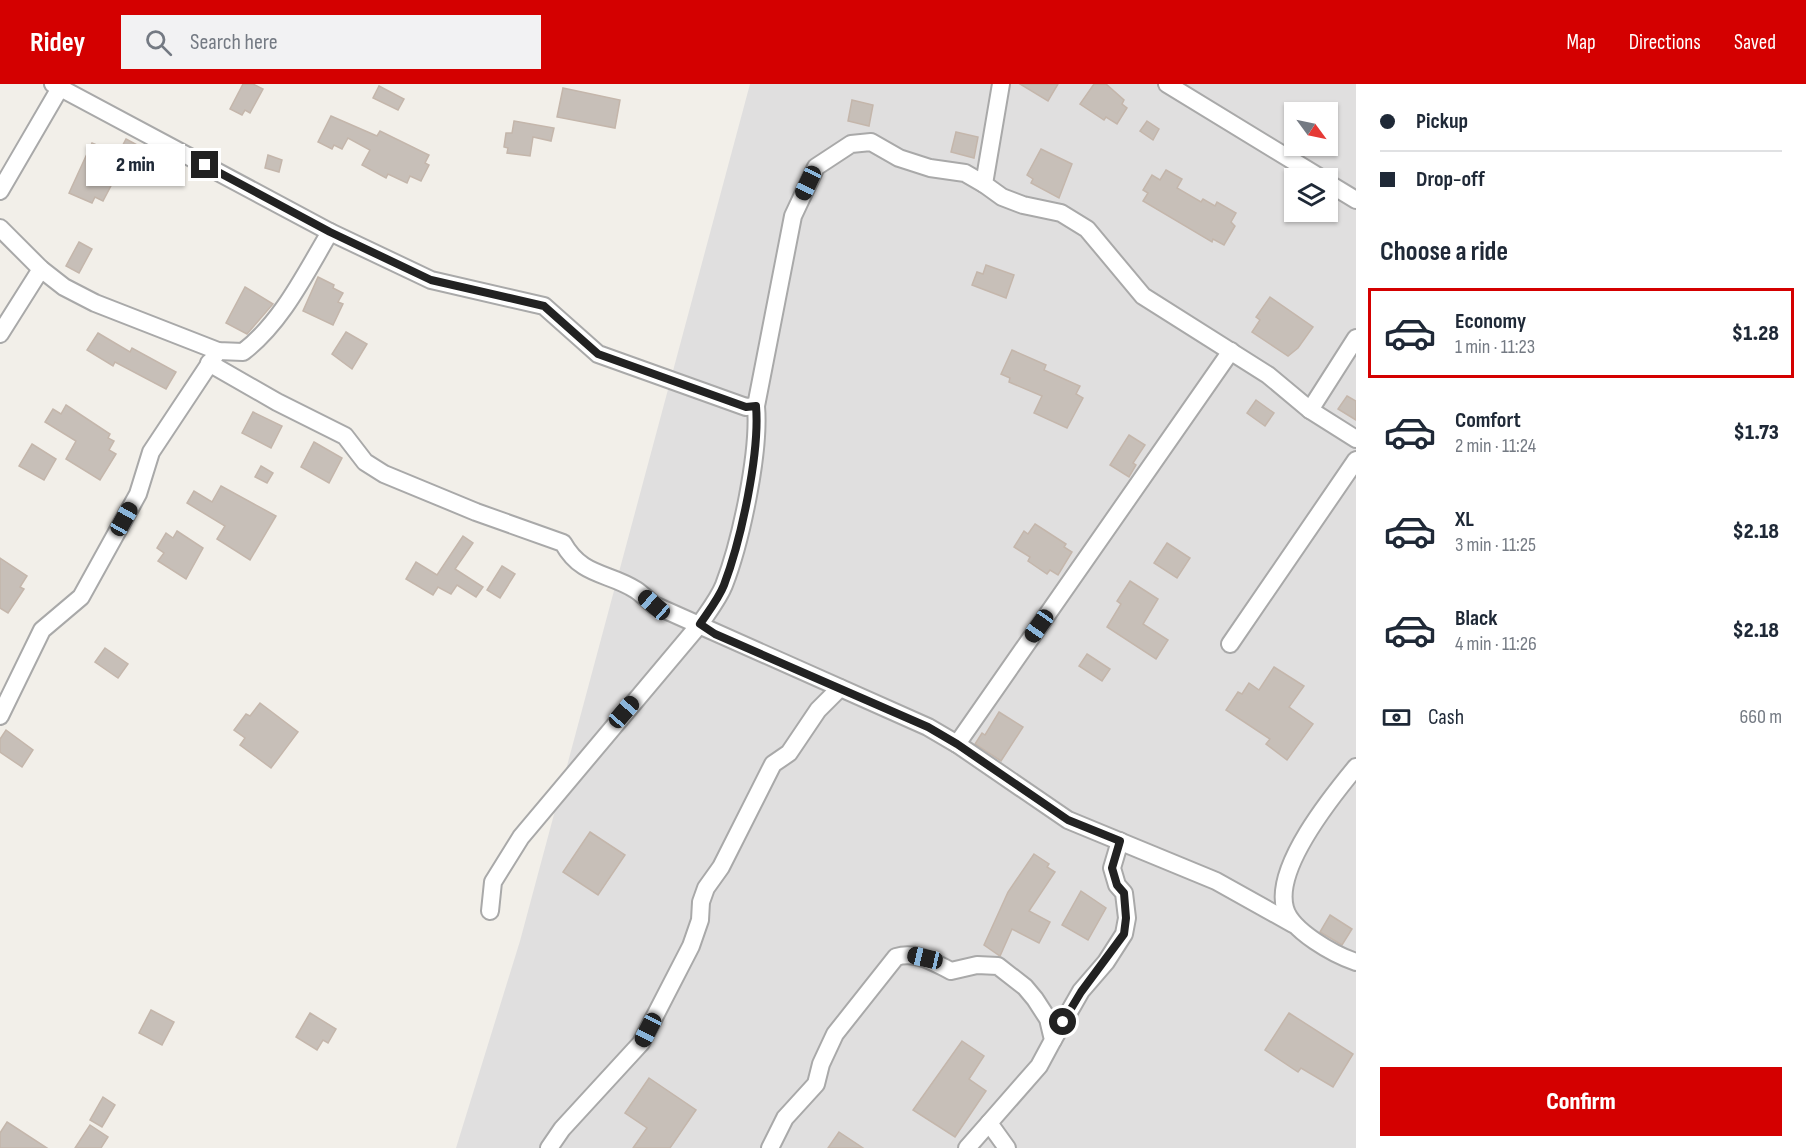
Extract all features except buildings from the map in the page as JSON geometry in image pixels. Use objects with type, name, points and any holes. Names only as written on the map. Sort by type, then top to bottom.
[{"type":"street","points":[[984,184],[1001,84]]},
{"type":"street","points":[[1167,84],[1305,168]]},
{"type":"street","points":[[0,191],[56,86],[330,232],[431,280],[544,306],[598,354],[746,407],[756,406]]},
{"type":"street","points":[[490,911],[494,882],[521,837],[593,748],[700,624],[724,587],[737,541],[758,431],[756,406],[794,216],[816,167],[851,144],[871,142],[899,158],[930,168],[965,173],[1002,197],[1023,205],[1061,213],[1086,229],[1143,296],[1268,375],[1310,410],[1356,439]]},
{"type":"street","points":[[1338,189],[1356,200]]},
{"type":"street","points":[[0,228],[41,269],[64,287],[213,357],[277,402],[345,436],[365,462],[384,474],[476,512],[563,543],[569,555],[588,570],[636,590],[654,605],[928,727],[957,744],[1068,820],[1216,881],[1293,924],[1339,956],[1356,962]]},
{"type":"street","points":[[0,716],[42,630],[81,597],[138,494],[151,452],[213,357],[243,352],[262,338],[290,298],[330,232]]},
{"type":"street","points":[[0,334],[41,269]]},
{"type":"street","points":[[1310,410],[1356,338]]},
{"type":"street","points":[[957,744],[1231,351]]},
{"type":"street","points":[[1230,644],[1356,460]]},
{"type":"street","points":[[549,1148],[562,1129],[641,1043],[691,946],[700,920],[701,902],[706,888],[721,867],[773,764],[789,753],[818,710],[840,688]]},
{"type":"street","points":[[1293,924],[1284,907],[1287,879],[1306,835],[1324,805],[1356,767]]},
{"type":"street","points":[[968,1148],[1039,1066],[1081,992],[1124,934],[1126,918],[1124,893],[1117,885],[1112,868],[1120,841]]},
{"type":"street","points":[[770,1148],[785,1118],[816,1084],[821,1064],[835,1034],[896,957],[907,954],[925,958],[951,971],[977,965],[998,966],[1025,987],[1035,999],[1048,1019],[1053,1040]]},
{"type":"street","points":[[989,1123],[1007,1148]]},
{"type":"shaded area","points":[[750,84],[1356,84],[1356,1148],[456,1148],[520,941]]},
{"type":"route","points":[[205,165],[330,232],[431,280],[544,306],[598,354],[746,407],[756,406],[758,431],[737,541],[724,587],[700,624],[715,634],[928,727],[957,744],[1068,820],[1120,841],[1112,868],[1117,885],[1124,893],[1126,918],[1124,934],[1106,962],[1081,992],[1063,1022]]}]
